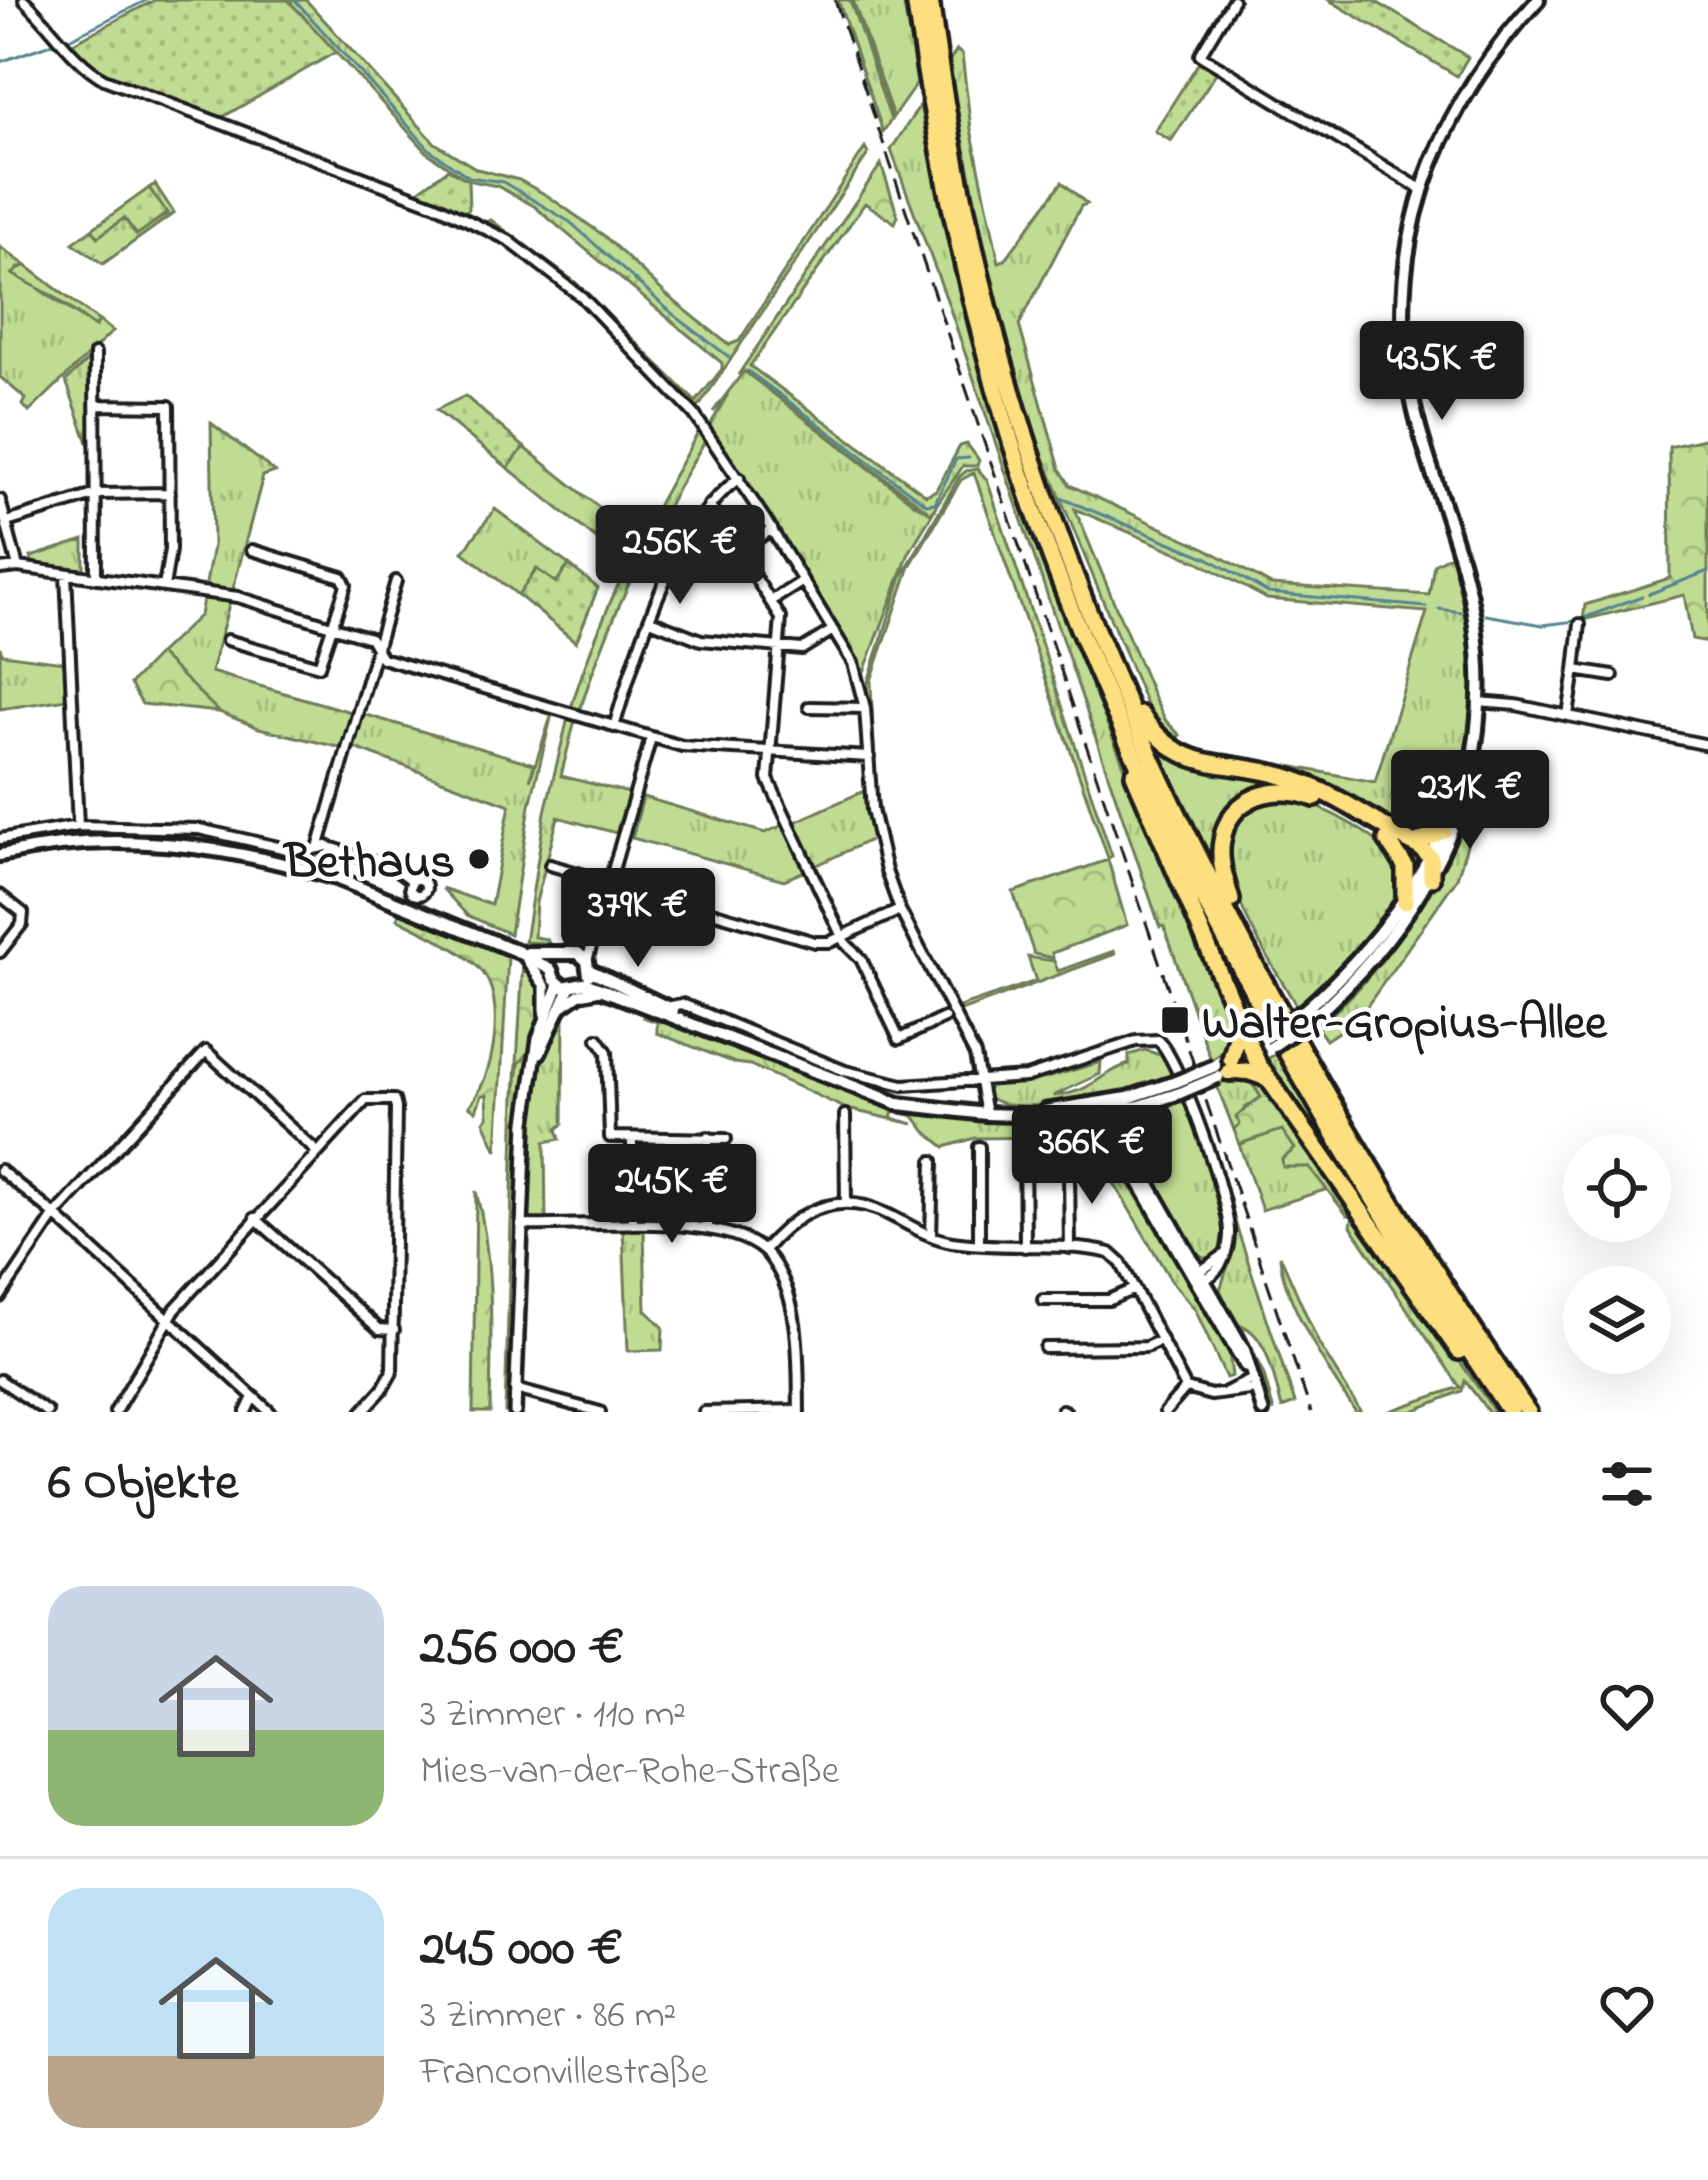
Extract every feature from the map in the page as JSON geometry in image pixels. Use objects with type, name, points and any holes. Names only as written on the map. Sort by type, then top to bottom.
[{"type":"highway","points":[[915,0],[949,201],[992,374],[1028,492],[1200,887],[1304,1077],[1506,1406]]},
{"type":"highway","points":[[930,0],[957,167],[1006,370],[1113,687],[1142,795],[1240,1027],[1260,1048],[1267,1078],[1460,1352],[1506,1406]]},
{"type":"highway","points":[[1113,687],[1182,756],[1203,764],[1288,777],[1437,857]]},
{"type":"highway","points":[[1113,687],[1242,937],[1366,1154],[1528,1412]]},
{"type":"highway","points":[[1242,937],[1224,876],[1221,844],[1232,815],[1256,796],[1283,790],[1303,793],[1416,856],[1437,857]]},
{"type":"highway","points":[[1414,844],[1444,830]]},
{"type":"highway","points":[[1387,840],[1406,866],[1405,902]]},
{"type":"highway","points":[[1431,878],[1437,857]]},
{"type":"highway","points":[[1240,1027],[1223,1068],[1267,1078]]},
{"type":"main road","points":[[1309,1014],[1405,902],[1437,857],[1465,796],[1477,702],[1472,606],[1416,415],[1405,353],[1405,269],[1421,188],[1442,133],[1473,79],[1538,0]]},
{"type":"main road","points":[[1437,857],[1471,758]]},
{"type":"main road","points":[[0,855],[78,843],[158,842],[289,863],[518,952],[551,970],[564,987],[584,983],[893,1103],[986,1114],[1078,1117],[1161,1100],[1178,1088]]},
{"type":"main road","points":[[1010,1115],[1115,1108],[1178,1088],[1260,1048],[1376,957],[1431,878]]},
{"type":"main road","points":[[518,952],[570,952],[588,966],[715,1031]]},
{"type":"main road","points":[[551,970],[554,960],[570,952]]},
{"type":"main road","points":[[584,983],[588,966]]},
{"type":"street","points":[[24,0],[77,61],[104,79],[436,205],[508,240],[583,297],[699,421],[854,664],[865,708],[877,838],[900,910],[975,1055],[986,1114]]},
{"type":"street","points":[[1233,0],[1200,55],[1421,188]]},
{"type":"street","points":[[95,354],[97,578]]},
{"type":"street","points":[[96,405],[169,406],[170,550],[164,587]]},
{"type":"street","points":[[614,727],[650,620],[680,555],[709,505],[739,478]]},
{"type":"street","points":[[7,522],[97,494],[170,494]]},
{"type":"street","points":[[0,500],[18,566]]},
{"type":"street","points":[[709,505],[781,618],[769,783],[842,937],[861,959],[899,1039],[944,1018]]},
{"type":"street","points":[[680,555],[712,570],[772,529]]},
{"type":"street","points":[[227,640],[319,666],[334,627],[346,579],[252,550]]},
{"type":"street","points":[[0,569],[18,566],[239,598],[370,638],[382,658],[682,746],[868,757]]},
{"type":"street","points":[[66,574],[78,826]]},
{"type":"street","points":[[771,601],[803,580]]},
{"type":"street","points":[[320,845],[396,581]]},
{"type":"street","points":[[650,620],[701,640],[802,649],[833,630]]},
{"type":"street","points":[[1568,716],[1580,624]]},
{"type":"street","points":[[1575,670],[1613,676]]},
{"type":"street","points":[[1477,702],[1708,746]]},
{"type":"street","points":[[809,707],[865,708]]},
{"type":"street","points":[[588,966],[651,737]]},
{"type":"street","points":[[0,839],[78,826],[199,829],[300,852],[320,845],[398,870],[412,881]]},
{"type":"street","points":[[338,879],[348,852]]},
{"type":"street","points":[[550,865],[815,942],[842,937],[900,910]]},
{"type":"street","points":[[0,895],[23,913],[22,924],[0,952]]},
{"type":"street","points":[[570,952],[596,930]]},
{"type":"street","points":[[515,1412],[520,1225],[531,1081],[545,1021],[545,986],[518,952]]},
{"type":"street","points":[[545,1021],[564,987]]},
{"type":"street","points":[[531,1081],[564,987]]},
{"type":"street","points":[[557,1010],[580,994],[602,990]]},
{"type":"street","points":[[666,1007],[682,1004],[870,1079],[927,1086],[1026,1077],[1136,1041],[1158,1040],[1178,1067],[1228,1216],[1226,1253],[1200,1277]]},
{"type":"street","points":[[598,1039],[607,1052],[610,1137],[726,1139]]},
{"type":"street","points":[[0,1297],[55,1215],[206,1051],[316,1151]]},
{"type":"street","points":[[115,1412],[170,1318],[255,1218],[366,1100],[388,1097],[396,1108],[392,1372],[362,1412]]},
{"type":"street","points":[[1141,1170],[1140,1135],[1161,1100]]},
{"type":"street","points":[[1115,1108],[1141,1170],[1200,1277]]},
{"type":"street","points":[[1115,1108],[1116,1144]]},
{"type":"street","points":[[845,1115],[846,1203]]},
{"type":"street","points":[[1078,1117],[1116,1144],[1200,1277],[1245,1351],[1263,1412]]},
{"type":"street","points":[[707,1229],[708,1138]]},
{"type":"street","points":[[632,1139],[633,1224]]},
{"type":"street","points":[[1024,1145],[1025,1247]]},
{"type":"street","points":[[979,1244],[980,1148]]},
{"type":"street","points":[[1070,1249],[1073,1159]]},
{"type":"street","points":[[931,1236],[933,1161]]},
{"type":"street","points":[[0,1170],[270,1412]]},
{"type":"street","points":[[764,1250],[801,1214],[846,1203],[875,1209],[931,1236],[1110,1253],[1121,1263],[1186,1388],[1219,1395],[1255,1384]]},
{"type":"street","points":[[255,1218],[379,1330],[394,1330]]},
{"type":"street","points":[[520,1225],[707,1229],[764,1250],[778,1271],[793,1314],[799,1411],[704,1412]]},
{"type":"street","points":[[1043,1300],[1109,1300],[1134,1289]]},
{"type":"street","points":[[1045,1348],[1146,1347],[1159,1341]]},
{"type":"street","points":[[0,1380],[47,1412]]},
{"type":"street","points":[[1165,1412],[1186,1388]]},
{"type":"street","points":[[515,1389],[600,1412]]},
{"type":"street","points":[[246,1412],[253,1396]]},
{"type":"green space","points":[[155,0],[288,0],[336,52],[219,119],[107,76],[92,68],[71,44]]},
{"type":"green space","points":[[288,0],[306,0],[435,143],[477,169],[519,180],[548,196],[603,235],[729,345],[739,341],[865,148],[868,154],[696,411],[582,291],[486,222],[491,220],[575,282],[696,402],[722,363],[534,206],[497,186],[467,180],[428,153]]},
{"type":"green space","points":[[838,0],[850,0],[891,120],[883,132]]},
{"type":"green space","points":[[853,0],[903,0],[917,83],[893,117]]},
{"type":"green space","points":[[1329,0],[1373,0],[1468,57],[1457,76]]},
{"type":"green space","points":[[957,50],[962,55],[971,129],[999,262],[1062,182],[1087,204],[1081,206],[1019,325],[1060,469],[1070,485],[1207,549],[1271,585],[1429,595],[1434,564],[1454,553],[1471,659],[1470,731],[1451,800],[1433,831],[1413,836],[1351,802],[1222,762],[1225,754],[1375,782],[1427,612],[1267,599],[1197,561],[1075,509],[1155,700],[1180,735],[1171,742],[1152,719],[1035,436],[991,280],[948,63]]},
{"type":"green space","points":[[1201,59],[1218,70],[1171,141],[1155,131]]},
{"type":"green space","points":[[920,105],[969,331],[1044,561],[1173,882],[1185,877],[1259,1021],[1261,1031],[1253,1035],[1233,1022],[1228,1049],[1211,1060],[1164,926],[1160,927],[948,303],[891,150]]},
{"type":"green space","points":[[881,164],[898,216],[895,223],[865,203],[750,366],[926,495],[936,490],[960,446],[967,444],[979,460],[977,466],[963,466],[931,513],[745,371],[738,375]]},
{"type":"green space","points":[[448,169],[468,180],[469,209],[465,212],[415,193]]},
{"type":"green space","points":[[155,184],[174,213],[103,264],[73,243],[92,229],[98,236],[124,218],[136,235],[167,214],[149,188]]},
{"type":"green space","points":[[149,188],[167,213],[137,235],[124,218],[98,237],[92,229]]},
{"type":"green space","points":[[0,247],[25,265],[17,269],[43,292],[94,326],[99,321],[113,331],[29,412],[23,405],[26,399],[0,377]]},
{"type":"green space","points":[[25,265],[99,321],[95,327],[12,274]]},
{"type":"green space","points":[[92,356],[91,451],[66,381]]},
{"type":"green space","points":[[744,371],[915,504],[931,513],[935,509],[909,553],[864,672],[709,427],[728,394],[713,412]]},
{"type":"green space","points":[[465,396],[524,447],[508,468],[436,410]]},
{"type":"green space","points":[[211,423],[275,472],[263,476],[211,672],[351,712],[342,748],[259,728],[219,712],[159,654],[200,615],[213,546]]},
{"type":"green space","points":[[698,433],[705,441],[634,572],[580,710],[571,708],[627,567]]},
{"type":"green space","points":[[1708,438],[1708,642],[1692,639],[1684,595],[1583,620],[1585,605],[1670,578],[1669,447]]},
{"type":"green space","points":[[524,447],[625,528],[614,553],[508,468]]},
{"type":"green space","points":[[978,469],[987,480],[1112,856],[1108,858],[974,473],[961,480],[910,566],[871,681],[875,789],[894,882],[876,814],[867,685],[902,576],[959,477]]},
{"type":"green space","points":[[495,509],[569,565],[556,583],[536,569],[518,595],[463,552]]},
{"type":"green space","points":[[84,540],[84,570],[33,563],[31,557]]},
{"type":"green space","points":[[569,565],[598,588],[576,642],[518,595],[537,569],[556,583]]},
{"type":"green space","points":[[0,647],[2,654],[64,662],[67,699],[0,709]]},
{"type":"green space","points":[[159,654],[219,712],[142,704],[130,684]]},
{"type":"green space","points":[[356,712],[534,764],[530,780],[552,714],[530,805],[510,934],[467,915],[442,888],[491,905],[510,805],[347,745]]},
{"type":"green space","points":[[568,718],[575,720],[561,776],[629,793],[616,833],[558,817],[536,902],[534,937],[549,943],[525,942],[545,812]]},
{"type":"green space","points":[[1150,733],[1162,748],[1290,783],[1235,807],[1222,882]]},
{"type":"green space","points":[[1473,786],[1482,795],[1457,878],[1358,1019],[1326,1040],[1318,1029],[1383,959],[1430,890]]},
{"type":"green space","points":[[864,791],[872,839],[813,867],[793,823]]},
{"type":"green space","points":[[1288,795],[1369,836],[1395,859],[1400,871],[1399,889],[1380,927],[1346,965],[1297,1007],[1241,904],[1231,875],[1229,848],[1235,824],[1252,804]]},
{"type":"green space","points":[[643,797],[765,833],[783,825],[805,871],[784,880],[632,838]]},
{"type":"green space","points":[[77,834],[158,834],[304,855],[327,851],[335,858],[324,866],[202,842],[124,839],[0,851],[0,847]]},
{"type":"green space","points":[[1108,860],[1127,925],[1052,953],[1053,958],[1034,954],[1013,892]]},
{"type":"green space","points":[[399,909],[508,956],[497,1151],[484,1121],[487,1095],[482,1095],[476,1111],[469,1106],[484,1079],[494,1044],[492,991],[471,960],[398,919]]},
{"type":"green space","points":[[1114,951],[961,1011],[959,1007],[1036,981],[1028,957],[1054,961],[1058,971]]},
{"type":"green space","points":[[523,963],[538,985],[541,1013],[535,1041],[519,1063],[515,1096]]},
{"type":"green space","points":[[646,1010],[895,1106],[891,1118],[914,1124],[847,1109],[750,1065],[657,1033],[657,1022],[643,1017]]},
{"type":"green space","points":[[564,1017],[563,1124],[557,1129],[560,1139],[545,1142],[546,1220],[530,1221],[527,1189],[536,1090],[543,1058]]},
{"type":"green space","points":[[1145,1050],[1163,1056],[1176,1076],[1136,1089],[1050,1105],[1002,1103],[988,1096],[990,1081],[1043,1079],[1101,1062],[1100,1074],[1053,1096],[1078,1091],[1129,1064],[1129,1055]]},
{"type":"green space","points":[[1279,1052],[1434,1309],[1264,1061]]},
{"type":"green space","points":[[529,1055],[518,1160],[509,1412],[505,1412],[515,1096],[519,1063]]},
{"type":"green space","points":[[1235,1075],[1252,1075],[1270,1089],[1495,1412],[1489,1412],[1465,1381],[1462,1391],[1411,1412],[1387,1412],[1460,1387],[1351,1226],[1353,1215],[1262,1085],[1251,1081],[1261,1097],[1245,1108],[1234,1130],[1217,1086]]},
{"type":"green space","points":[[1250,1080],[1262,1084],[1354,1215],[1347,1215],[1309,1167],[1283,1167],[1282,1159],[1295,1149],[1282,1130],[1239,1144],[1236,1117],[1261,1097]]},
{"type":"green space","points":[[1185,1099],[1224,1226],[1219,1254],[1206,1259],[1193,1250],[1149,1174],[1147,1161],[1148,1139],[1156,1120]]},
{"type":"green space","points":[[902,1108],[979,1120],[1072,1122],[1102,1138],[1229,1351],[1232,1376],[1226,1378],[1195,1309],[1172,1282],[1105,1168],[1082,1141],[975,1138],[945,1147],[914,1116],[901,1113]]},
{"type":"green space","points":[[1282,1129],[1328,1189],[1262,1210],[1239,1144]]},
{"type":"green space","points":[[476,1191],[489,1273],[490,1412],[473,1412]]},
{"type":"green space","points":[[1234,1219],[1295,1403],[1282,1408],[1264,1349],[1241,1325],[1264,1375],[1274,1412],[1220,1290],[1234,1247]]},
{"type":"green space","points":[[623,1229],[644,1229],[646,1310],[663,1327],[662,1350],[628,1351]]},
{"type":"green space","points":[[1280,1255],[1319,1344],[1361,1412],[1356,1412],[1309,1335],[1288,1291]]},
{"type":"waterway","points":[[69,39],[147,0]]},
{"type":"waterway","points":[[295,0],[430,150],[469,177],[503,182],[570,222],[729,357]]},
{"type":"waterway","points":[[0,62],[56,42]]},
{"type":"waterway","points":[[748,371],[926,504],[935,503],[956,459],[969,458]]},
{"type":"waterway","points":[[1061,498],[1208,558],[1268,593],[1426,607]]},
{"type":"waterway","points":[[1649,594],[1708,571]]},
{"type":"waterway","points":[[1584,618],[1642,596]]},
{"type":"waterway","points":[[1439,609],[1461,612]]},
{"type":"waterway","points":[[1486,615],[1543,625],[1576,621]]},
{"type":"railway","points":[[835,0],[1311,1412]]},
{"type":"place","name":"Bethaus","points":[[479,859]]},
{"type":"place","name":"Walter-Gropius-Allee","points":[[1175,1020]]}]
